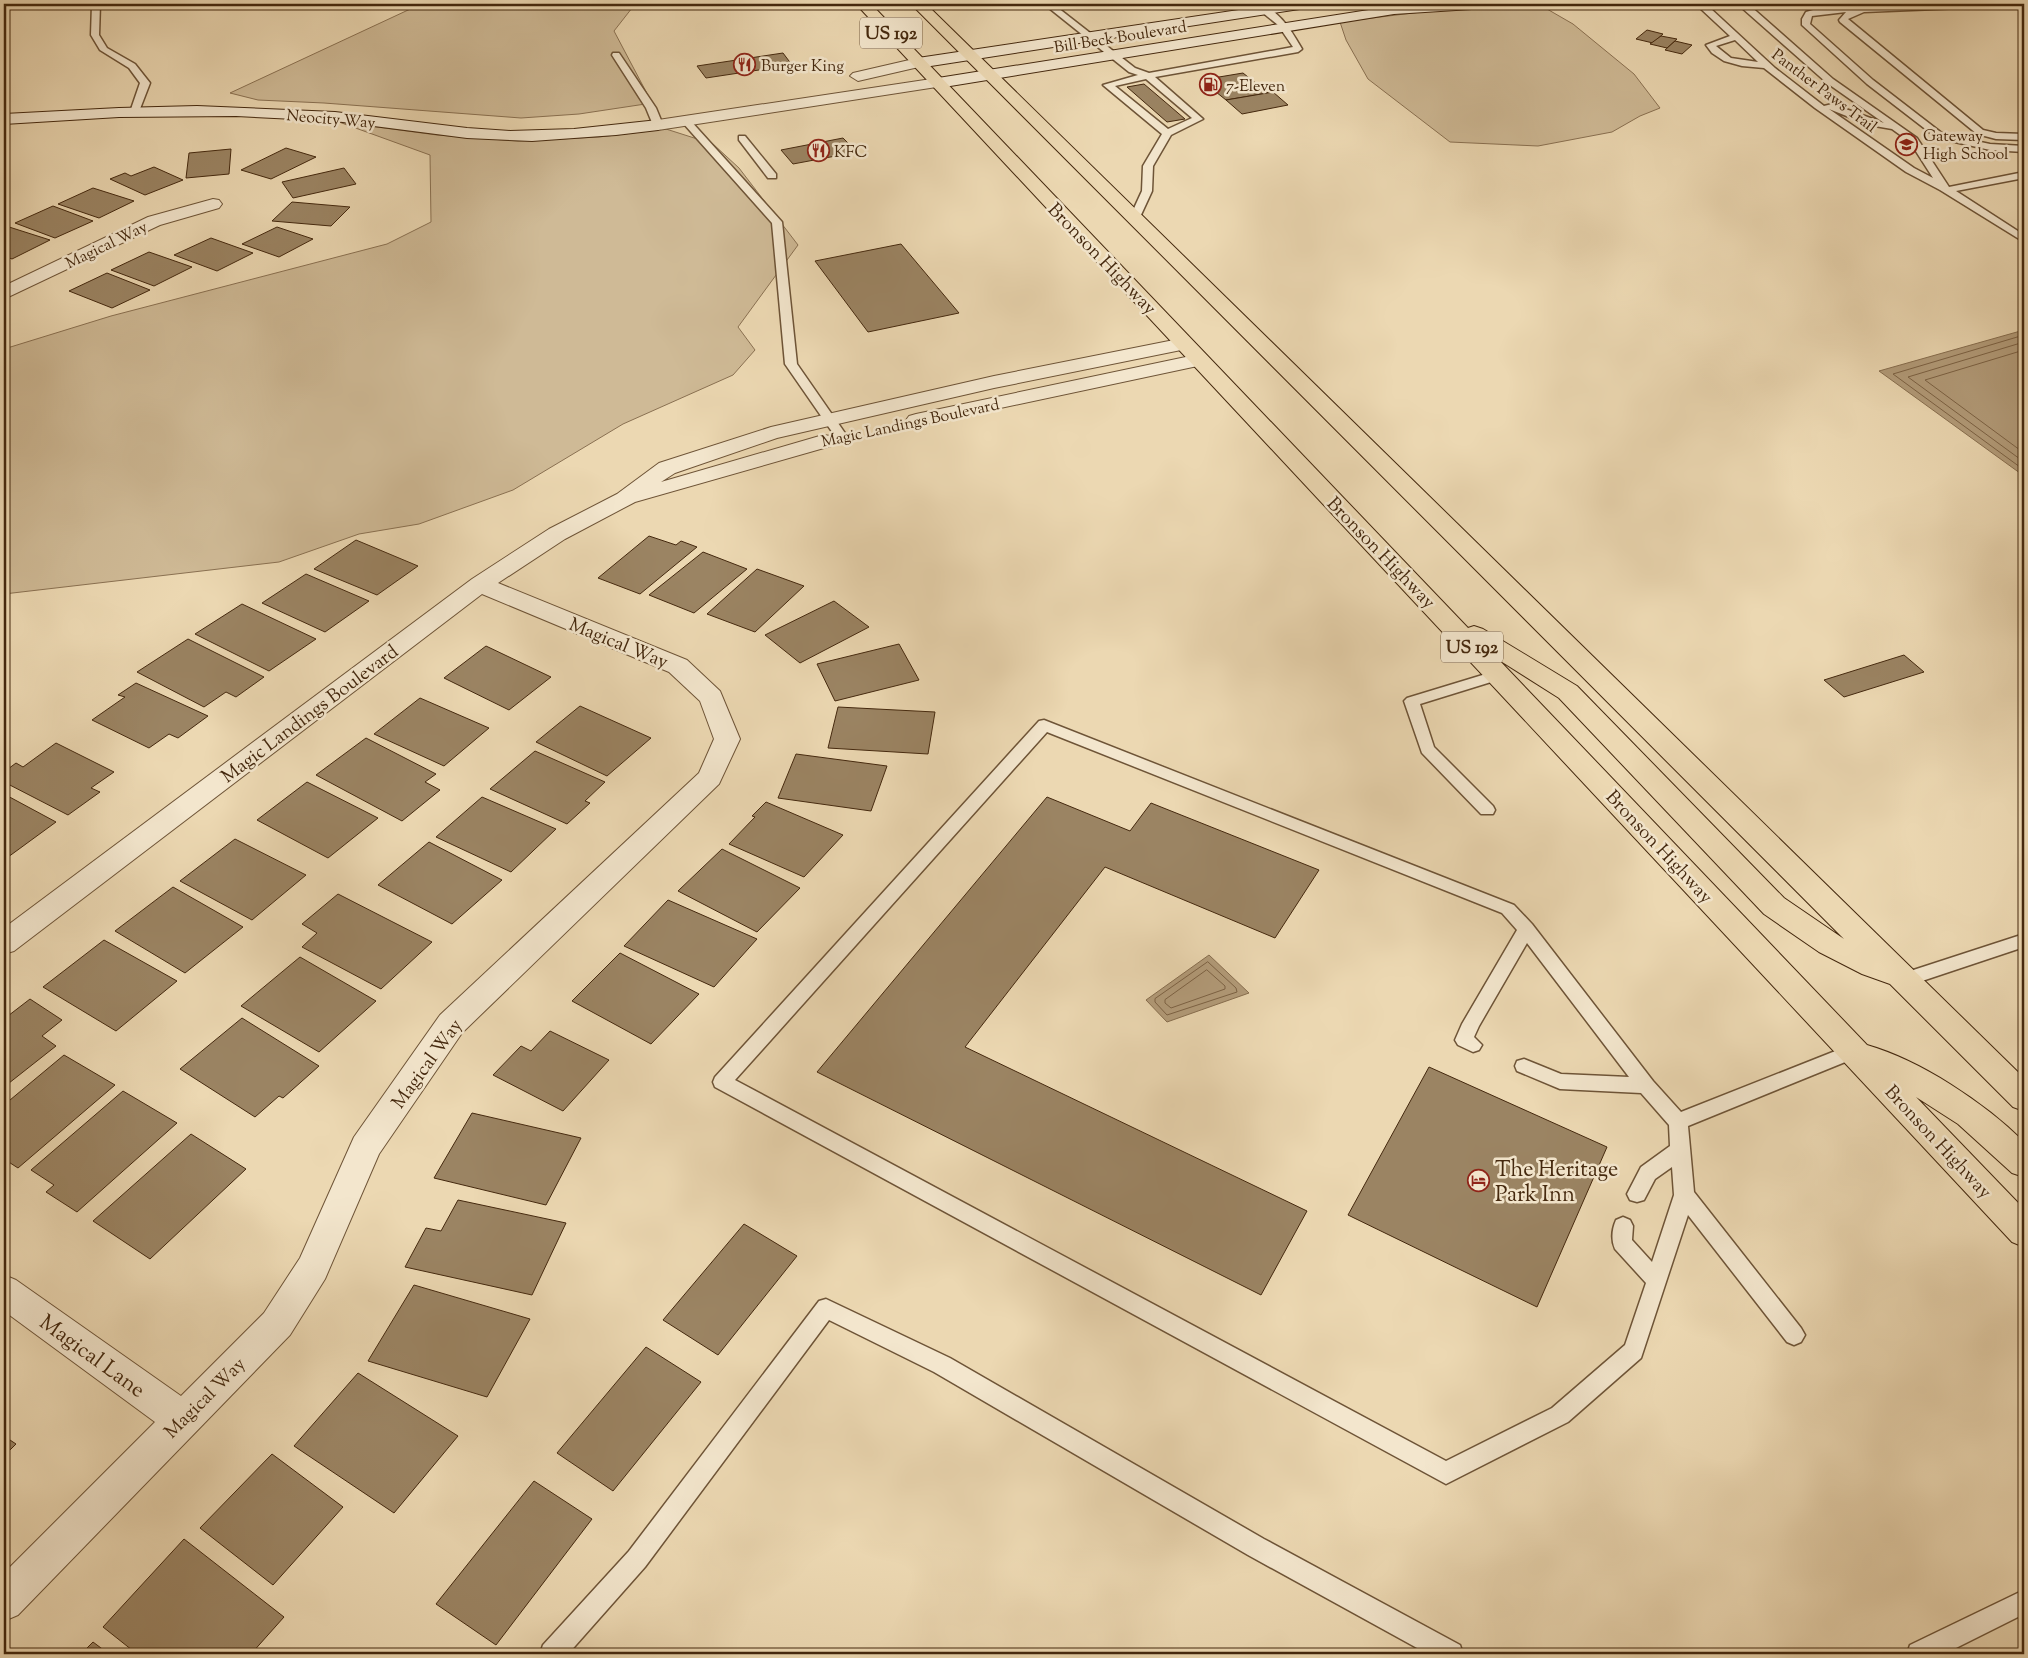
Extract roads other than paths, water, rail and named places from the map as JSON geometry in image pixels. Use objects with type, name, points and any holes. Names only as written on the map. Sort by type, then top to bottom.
[{"type":"highway","name":"Bronson Highway","points":[[863,4],[2024,1232]]},
{"type":"highway","name":"US 192","points":[[918,4],[2024,1098]]},
{"type":"highway","points":[[1442,615],[1568,692],[1774,906],[1805,931],[1842,952],[1904,980]]},
{"type":"highway","points":[[1854,1051],[1920,1082],[1958,1105],[2003,1140],[2024,1163]]},
{"type":"street","name":"Bill Beck Boulevard","points":[[841,79],[918,63],[1089,37],[1262,7],[1306,4]]},
{"type":"street","name":"Bill Beck Boulevard","points":[[686,121],[990,76],[1394,10],[1486,4]]},
{"type":"street","points":[[633,110],[670,105]]},
{"type":"street","name":"Neocity Way","points":[[4,111],[318,107],[518,122],[579,118]]},
{"type":"street","name":"Neocity Way","points":[[4,119],[136,108],[314,115],[443,130],[522,136],[601,132],[686,121]]},
{"type":"street","name":"Magical Way","points":[[4,293],[154,221],[212,204]]},
{"type":"street","name":"Magic Landings Boulevard","points":[[4,943],[480,584],[557,534],[625,498],[660,490],[776,452],[836,429],[1192,352]]},
{"type":"street","name":"Magical Way","points":[[4,1601],[277,1324],[313,1268],[366,1147],[451,1024],[710,778],[727,739],[710,697],[678,666],[480,584]]},
{"type":"street","name":"Magical Lane","points":[[4,1291],[182,1419]]},
{"type":"lane","points":[[96,4],[95,35],[104,50],[132,66],[145,83],[136,108]]},
{"type":"lane","points":[[1048,4],[1132,70],[1148,76],[1198,119],[1167,133],[1148,166],[1147,191],[1135,217]]},
{"type":"lane","name":"Panther Paws Trail","points":[[1710,4],[1704,7],[1766,64],[1810,99],[1910,170],[1946,189],[2024,239]]},
{"type":"lane","name":"Panther Paws Trail","points":[[1737,4],[1746,6],[1830,81],[1914,140],[1946,189]]},
{"type":"lane","points":[[1985,4],[1820,11],[1809,14],[1806,19],[1806,25],[1864,76],[1940,136],[1990,147],[2024,149]]},
{"type":"lane","points":[[1167,133],[1108,85],[1148,76],[1298,50],[1285,27],[1262,7]]},
{"type":"lane","points":[[1864,10],[1846,15],[1843,20],[1980,132],[1996,136],[2024,137]]},
{"type":"lane","points":[[1735,37],[1710,45],[1716,54],[1728,60],[1738,63],[1766,64]]},
{"type":"lane","points":[[616,55],[651,108],[658,125]]},
{"type":"lane","points":[[1154,93],[1165,91]]},
{"type":"lane","points":[[1124,98],[1137,96]]},
{"type":"lane","points":[[1810,99],[1872,123],[1898,128]]},
{"type":"lane","points":[[1164,102],[1175,100]]},
{"type":"lane","points":[[1135,107],[1147,104]]},
{"type":"lane","points":[[1175,110],[1186,108]]},
{"type":"lane","points":[[1146,116],[1157,113]]},
{"type":"lane","points":[[686,121],[777,222],[791,364],[836,429]]},
{"type":"lane","points":[[742,138],[772,176]]},
{"type":"lane","points":[[1946,189],[2024,175]]},
{"type":"lane","points":[[1487,810],[1427,749],[1412,702],[1499,675]]},
{"type":"lane","points":[[1044,725],[1508,909],[1526,930],[1646,1086],[1678,1122],[1684,1195],[1634,1351],[1560,1415],[1446,1473],[722,1082],[1044,725]]},
{"type":"lane","points":[[1473,1045],[1464,1040],[1471,1024],[1526,930]]},
{"type":"lane","points":[[1904,980],[2024,940]]},
{"type":"lane","points":[[1678,1122],[1854,1051]]},
{"type":"lane","points":[[1524,1066],[1560,1081],[1646,1086]]},
{"type":"lane","points":[[1638,1194],[1648,1173],[1680,1150]]},
{"type":"lane","points":[[1684,1195],[1794,1335]]},
{"type":"lane","points":[[1623,1226],[1622,1243],[1657,1281]]},
{"type":"lane","points":[[552,1654],[637,1559],[826,1308],[942,1365],[1256,1547],[1450,1654]]},
{"type":"lane","points":[[1926,1653],[2024,1602]]},
{"type":"water","points":[[2024,330],[2024,476],[1879,371]]},
{"type":"water","points":[[1209,955],[1249,993],[1167,1022],[1146,1000]]},
{"type":"place","name":"Burger King","points":[[745,65]]},
{"type":"place","name":"7-Eleven","points":[[1210,85]]},
{"type":"place","name":"Gateway High School","points":[[1907,144]]},
{"type":"place","name":"KFC","points":[[818,151]]},
{"type":"place","name":"The Heritage Park Inn","points":[[1479,1181]]}]
